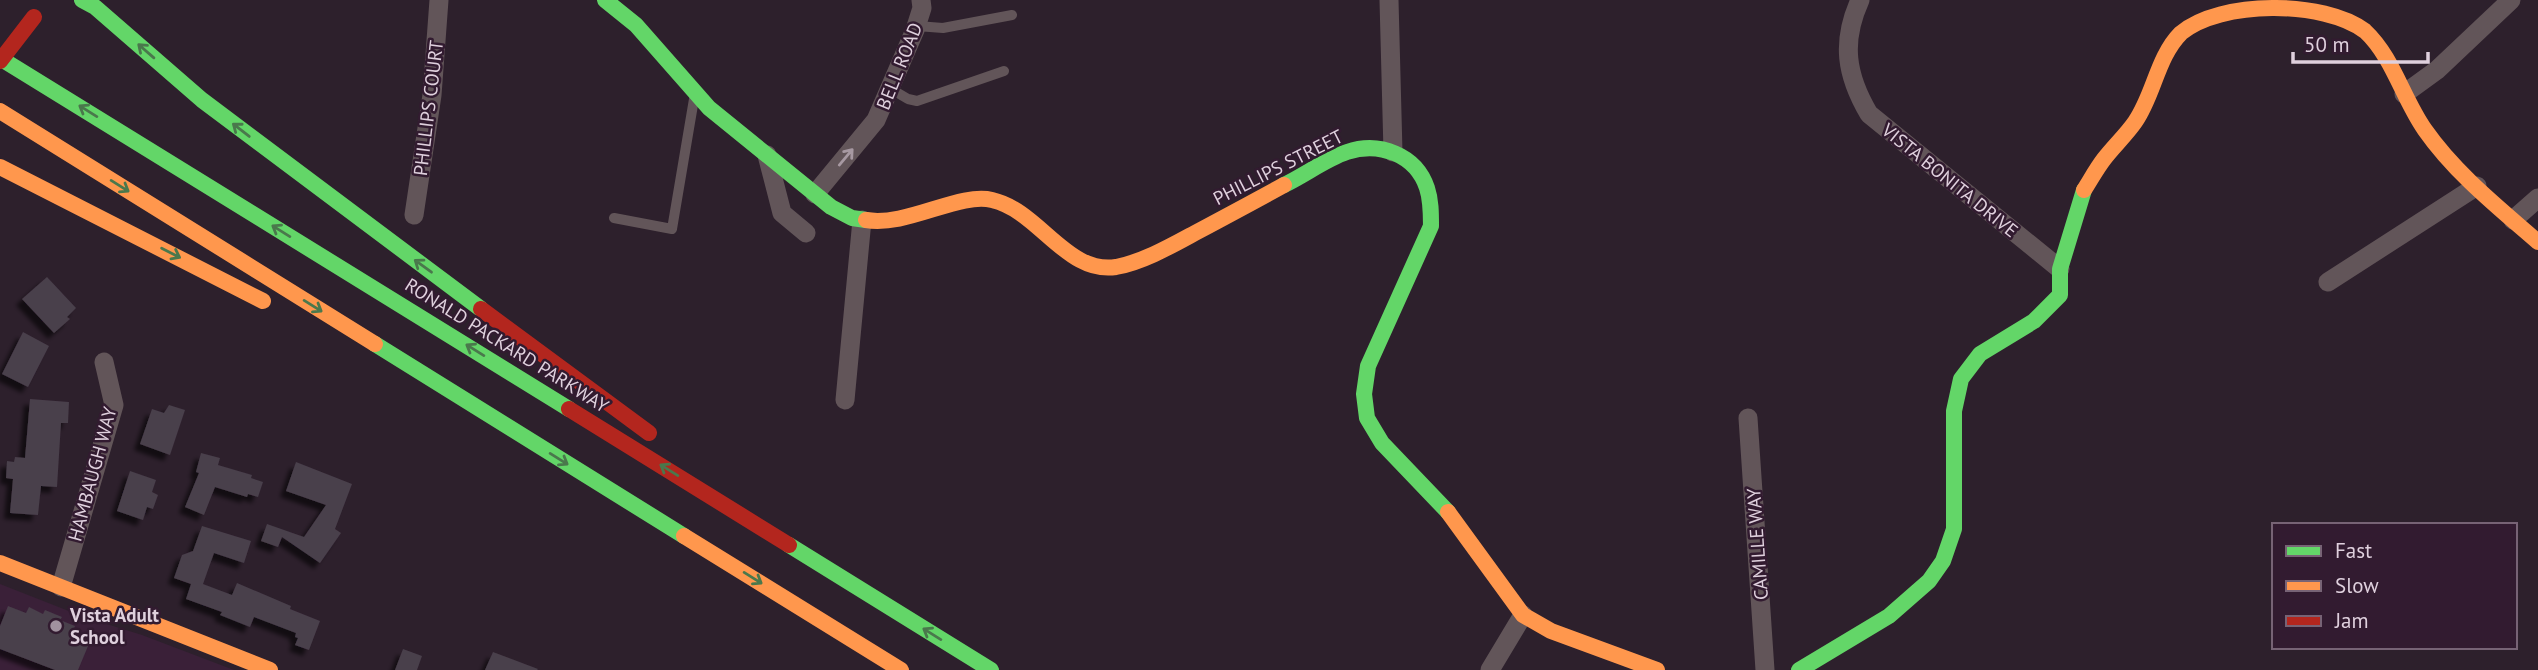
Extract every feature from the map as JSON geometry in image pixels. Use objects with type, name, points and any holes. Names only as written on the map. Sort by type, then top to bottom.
[{"type":"main road","points":[[0,59],[46,0]]},
{"type":"main road","points":[[82,0],[95,7],[202,100],[270,152],[664,445]]},
{"type":"main road","name":"PHILLIPS STREET","points":[[605,0],[636,25],[709,108],[831,207],[862,220],[878,222],[901,219],[964,202],[990,199],[1009,206],[1079,260],[1096,267],[1127,264],[1168,247],[1347,152],[1369,148],[1393,152]]},
{"type":"main road","points":[[1799,670],[1886,616],[1925,587],[1943,564],[1954,531],[1955,416],[1958,386],[1966,369],[1985,349],[2035,320],[2060,295],[2060,269],[2083,191],[2103,160],[2136,121],[2171,46],[2190,26],[2213,13],[2308,3],[2351,21],[2365,31],[2382,55],[2426,131],[2477,186],[2538,242]]},
{"type":"main road","name":"RONALD PACKARD PARKWAY","points":[[0,59],[991,670]]},
{"type":"main road","points":[[0,111],[901,670]]},
{"type":"main road","points":[[1393,152],[1413,164],[1425,178],[1431,201],[1431,217],[1430,226],[1368,366],[1364,394],[1367,418],[1382,443],[1447,511],[1523,615],[1551,631],[1657,670]]},
{"type":"main road","points":[[0,167],[272,305]]},
{"type":"main road","points":[[333,336],[501,423]]},
{"type":"main road","points":[[685,462],[768,531]]},
{"type":"main road","points":[[0,563],[270,670]]},
{"type":"street","name":"PHILLIPS COURT","points":[[414,215],[432,95],[439,0]]},
{"type":"street","name":"BELL ROAD","points":[[815,194],[876,120],[916,26],[922,8],[921,0]]},
{"type":"street","points":[[1389,0],[1393,152]]},
{"type":"street","name":"VISTA BONITA DRIVE","points":[[1860,0],[1851,19],[1848,61],[1853,84],[1869,114],[2060,269]]},
{"type":"street","points":[[2404,94],[2437,70],[2511,0]]},
{"type":"street","points":[[767,154],[782,213],[806,233]]},
{"type":"street","points":[[2328,282],[2477,186]]},
{"type":"street","points":[[2513,220],[2538,198]]},
{"type":"street","points":[[845,400],[862,220]]},
{"type":"street","name":"HAMBAUGH WAY","points":[[61,587],[114,405],[104,362]]},
{"type":"street","name":"CAMILLE WAY","points":[[1748,418],[1765,670]]},
{"type":"street","points":[[1490,670],[1523,615]]},
{"type":"lane","points":[[916,26],[943,28],[1012,15]]},
{"type":"lane","points":[[891,89],[916,101],[1004,71]]},
{"type":"lane","points":[[614,218],[672,229],[695,92]]},
{"type":"shaded area","name":"Vista Adult School","points":[[0,584],[84,617],[142,635],[234,670],[0,670]]},
{"type":"building","points":[[47,277],[76,308],[67,317],[70,319],[54,333],[22,299]]},
{"type":"building","points":[[23,332],[49,346],[28,387],[2,374]]},
{"type":"building","points":[[30,399],[69,402],[68,423],[61,423],[57,487],[41,486],[38,515],[10,513],[13,479],[6,478],[7,461],[14,462],[15,457],[25,458]]},
{"type":"building","points":[[169,405],[185,410],[170,455],[140,444],[152,409],[164,413]]},
{"type":"building","points":[[201,453],[220,458],[218,465],[252,475],[251,478],[263,482],[258,497],[248,494],[247,497],[215,487],[204,515],[185,507],[199,473],[196,472]]},
{"type":"building","points":[[296,462],[352,484],[335,529],[341,533],[320,563],[282,537],[278,547],[261,541],[267,524],[304,537],[326,505],[286,491]]},
{"type":"building","points":[[130,471],[156,480],[152,492],[158,495],[153,509],[147,507],[143,520],[117,511]]},
{"type":"building","points":[[202,526],[251,541],[244,563],[214,553],[203,584],[232,595],[237,583],[320,621],[309,650],[295,645],[298,638],[295,637],[296,633],[254,617],[250,627],[220,615],[222,612],[186,599],[191,584],[174,578],[182,555],[193,551]]},
{"type":"building","points":[[8,606],[26,613],[29,607],[43,614],[45,610],[75,626],[73,632],[91,639],[78,670],[55,670],[0,649],[0,626]]},
{"type":"building","points":[[403,649],[422,656],[417,670],[395,670]]},
{"type":"building","points":[[493,652],[538,669],[485,670]]},
{"type":"traffic: fast","points":[[82,0],[95,7],[202,100],[481,309]]},
{"type":"traffic: fast","points":[[605,0],[636,25],[709,108],[831,207],[852,218],[866,220]]},
{"type":"traffic: fast","points":[[0,58],[569,409]]},
{"type":"traffic: fast","points":[[1284,185],[1347,152],[1372,148],[1406,159],[1422,177],[1429,197],[1431,226],[1368,366],[1364,394],[1367,418],[1382,443],[1448,512]]},
{"type":"traffic: fast","points":[[1799,670],[1889,616],[1929,581],[1943,561],[1954,529],[1954,411],[1961,379],[1980,354],[2034,321],[2060,295],[2060,269],[2084,190]]},
{"type":"traffic: fast","points":[[375,344],[684,536]]},
{"type":"traffic: fast","points":[[789,545],[991,670]]},
{"type":"traffic: slow","points":[[2084,190],[2104,159],[2135,122],[2166,53],[2181,33],[2198,22],[2220,14],[2272,8],[2299,9],[2347,21],[2365,31],[2383,53],[2417,118],[2437,146],[2478,189],[2538,242]]},
{"type":"traffic: slow","points":[[0,111],[375,344]]},
{"type":"traffic: slow","points":[[0,167],[263,301]]},
{"type":"traffic: slow","points":[[866,220],[898,219],[964,201],[992,200],[1016,210],[1080,260],[1097,267],[1111,268],[1157,253],[1284,185]]},
{"type":"traffic: slow","points":[[1448,512],[1523,615],[1551,631],[1657,670]]},
{"type":"traffic: slow","points":[[684,536],[901,670]]},
{"type":"traffic: slow","points":[[0,563],[270,670]]},
{"type":"traffic: jam","points":[[0,61],[34,17]]},
{"type":"traffic: jam","points":[[481,309],[649,433]]},
{"type":"traffic: jam","points":[[569,409],[789,545]]},
{"type":"place","name":"Vista Adult School","points":[[56,626]]}]
